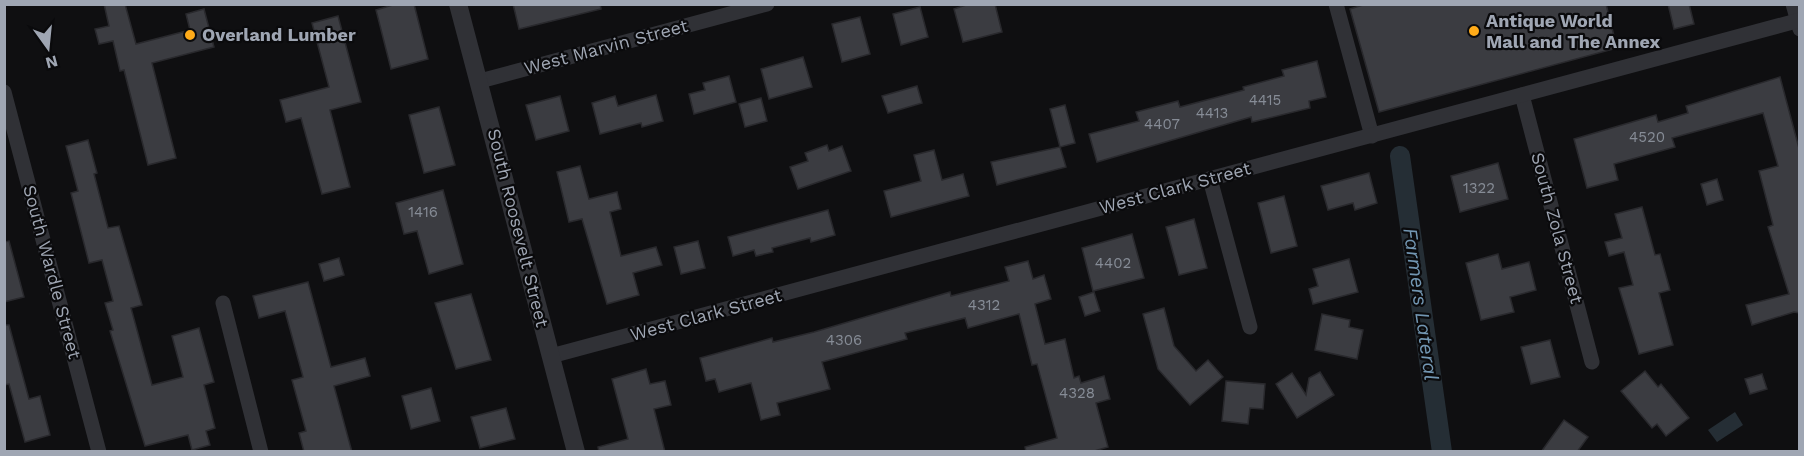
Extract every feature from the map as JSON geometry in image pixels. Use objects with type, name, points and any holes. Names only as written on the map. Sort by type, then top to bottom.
[{"type":"street","name":"South Roosevelt Street","points":[[458,4],[576,452]]},
{"type":"street","name":"West Marvin Street","points":[[480,81],[767,4]]},
{"type":"street","points":[[1336,4],[1372,136]]},
{"type":"street","points":[[1793,4],[1799,23]]},
{"type":"street","name":"West Clark Street","points":[[551,356],[1522,95],[1799,23]]},
{"type":"street","name":"South Wardle Street","points":[[4,92],[99,452]]},
{"type":"street","name":"South Zola Street","points":[[1522,95],[1592,362]]},
{"type":"street","points":[[1210,179],[1250,327]]},
{"type":"street","points":[[223,303],[261,452]]},
{"type":"shaded area","points":[[1735,412],[1743,425],[1717,442],[1708,430]]},
{"type":"building","points":[[104,4],[125,4],[136,44],[190,30],[186,14],[204,9],[214,47],[152,63],[176,158],[148,165],[124,70],[120,71],[113,41],[99,44],[95,29],[109,26]]},
{"type":"building","points":[[396,4],[414,4],[428,59],[391,69],[376,10]]},
{"type":"building","points":[[513,4],[600,4],[601,9],[519,29]]},
{"type":"building","points":[[969,4],[995,4],[1002,32],[963,42],[954,9]]},
{"type":"building","points":[[1366,4],[1606,4],[1617,48],[1379,112],[1350,9]]},
{"type":"building","points":[[1668,4],[1689,4],[1694,24],[1674,29]]},
{"type":"building","points":[[920,7],[928,37],[901,45],[893,14]]},
{"type":"building","name":"Overland Lumber","points":[[338,16],[361,102],[330,110],[350,187],[322,194],[301,118],[286,122],[280,100],[329,87],[312,23]]},
{"type":"building","points":[[860,17],[870,54],[842,62],[832,24]]},
{"type":"building","points":[[803,57],[812,87],[769,99],[761,69]]},
{"type":"building","points":[[1317,61],[1326,97],[1309,101],[1310,108],[1252,122],[1251,117],[1097,162],[1089,134],[1139,121],[1136,112],[1178,101],[1180,107],[1244,90],[1243,87],[1284,76],[1282,70]]},
{"type":"building","points":[[729,76],[736,102],[694,114],[689,94],[705,90],[703,83]]},
{"type":"building","points":[[1780,77],[1800,152],[1800,313],[1794,312],[1752,325],[1746,305],[1789,294],[1768,227],[1773,225],[1759,171],[1778,166],[1763,113],[1672,138],[1675,147],[1614,164],[1618,180],[1587,188],[1574,139],[1656,115],[1658,122],[1688,113],[1686,106]]},
{"type":"building","points":[[917,86],[922,103],[888,113],[882,96]]},
{"type":"building","points":[[656,95],[663,121],[642,127],[641,123],[600,134],[592,103],[615,96],[618,106]]},
{"type":"building","points":[[560,96],[569,131],[536,140],[526,105]]},
{"type":"building","points":[[761,98],[767,121],[745,127],[739,104]]},
{"type":"building","points":[[1065,105],[1075,143],[1060,147],[1050,109]]},
{"type":"building","points":[[439,107],[455,165],[424,173],[409,115]]},
{"type":"building","points":[[88,140],[108,228],[119,226],[142,305],[131,308],[152,385],[183,377],[172,336],[199,328],[214,382],[204,385],[215,428],[206,431],[210,445],[192,450],[188,435],[145,446],[110,331],[113,330],[105,303],[113,301],[102,260],[89,263],[71,193],[78,191],[66,146]]},
{"type":"building","points":[[827,145],[829,151],[842,146],[851,171],[798,189],[790,167],[808,161],[805,153]]},
{"type":"building","points":[[1060,147],[1066,167],[997,185],[991,162]]},
{"type":"building","points":[[934,150],[942,180],[963,174],[969,196],[891,217],[884,191],[921,181],[914,155]]},
{"type":"building","points":[[1498,163],[1508,199],[1460,212],[1451,176]]},
{"type":"building","points":[[580,166],[589,199],[617,192],[621,209],[610,212],[621,256],[656,247],[662,265],[633,273],[639,295],[607,304],[582,219],[569,222],[557,172]]},
{"type":"building","points":[[1369,173],[1377,203],[1355,210],[1353,203],[1328,210],[1321,186]]},
{"type":"building","points":[[1717,179],[1723,200],[1707,205],[1701,184]]},
{"type":"building","points":[[443,190],[463,264],[429,274],[417,231],[404,234],[396,203]]},
{"type":"building","points":[[1284,196],[1297,246],[1271,253],[1258,203]]},
{"type":"building","points":[[1642,207],[1655,255],[1660,254],[1670,290],[1659,293],[1673,345],[1639,354],[1619,288],[1633,285],[1624,252],[1609,256],[1605,242],[1622,238],[1615,214]]},
{"type":"building","points":[[828,210],[835,235],[811,242],[810,238],[772,248],[773,252],[756,256],[754,250],[733,256],[728,237]]},
{"type":"building","points":[[1194,219],[1207,268],[1179,275],[1166,227]]},
{"type":"building","points":[[1132,234],[1144,278],[1093,291],[1082,248]]},
{"type":"building","points":[[9,241],[24,297],[4,302],[4,242]]},
{"type":"building","points":[[698,241],[705,268],[681,274],[674,247]]},
{"type":"building","points":[[1498,254],[1502,269],[1529,262],[1536,290],[1510,297],[1514,312],[1481,320],[1466,263]]},
{"type":"building","points":[[339,258],[344,275],[324,281],[319,264]]},
{"type":"building","points":[[1349,259],[1358,292],[1313,304],[1309,289],[1318,286],[1313,269]]},
{"type":"building","points":[[1028,261],[1033,279],[1044,275],[1051,299],[1035,304],[1045,344],[1065,339],[1074,378],[1079,376],[1081,383],[1104,376],[1110,399],[1096,403],[1108,447],[1091,452],[1026,452],[1025,447],[1057,438],[1037,364],[1032,365],[1019,314],[968,328],[965,318],[905,333],[907,339],[822,362],[830,389],[777,403],[780,415],[761,420],[751,383],[719,392],[715,379],[706,381],[700,358],[772,338],[773,342],[814,332],[950,292],[951,296],[1009,281],[1005,267]]},
{"type":"building","points":[[308,282],[331,367],[365,358],[370,376],[334,386],[352,452],[304,452],[299,433],[306,431],[292,380],[303,377],[285,311],[259,318],[253,296]]},
{"type":"building","points":[[1094,292],[1100,311],[1085,316],[1079,297]]},
{"type":"building","points":[[471,294],[491,360],[456,369],[435,303]]},
{"type":"building","points":[[1164,308],[1174,346],[1196,371],[1208,360],[1223,377],[1190,405],[1158,369],[1143,314]]},
{"type":"building","points":[[1322,314],[1350,320],[1349,327],[1363,330],[1357,359],[1315,350]]},
{"type":"building","points":[[4,325],[9,325],[29,399],[40,396],[50,435],[25,442],[9,384],[4,385]]},
{"type":"building","points":[[1550,340],[1560,377],[1531,384],[1521,347]]},
{"type":"building","points":[[646,369],[650,384],[665,381],[671,405],[654,409],[665,452],[599,452],[598,447],[628,439],[612,379]]},
{"type":"building","points":[[1645,371],[1658,387],[1661,384],[1689,418],[1666,436],[1657,424],[1652,428],[1621,391]]},
{"type":"building","points":[[1320,372],[1334,395],[1297,418],[1276,384],[1292,373],[1306,395],[1309,378]]},
{"type":"building","points":[[1762,374],[1767,389],[1750,394],[1745,379]]},
{"type":"building","points":[[1226,381],[1265,384],[1263,409],[1250,408],[1248,424],[1222,421]]},
{"type":"building","points":[[431,388],[440,421],[411,429],[402,396]]},
{"type":"building","points":[[506,408],[515,439],[480,448],[471,417]]},
{"type":"building","points":[[1564,420],[1588,437],[1577,452],[1541,452]]},
{"type":"waterway","name":"Farmers Lateral","points":[[1400,156],[1442,452]]},
{"type":"place","name":"Antique World Mall and The Annex","points":[[1474,31]]},
{"type":"place","name":"Overland Lumber","points":[[190,35]]}]
